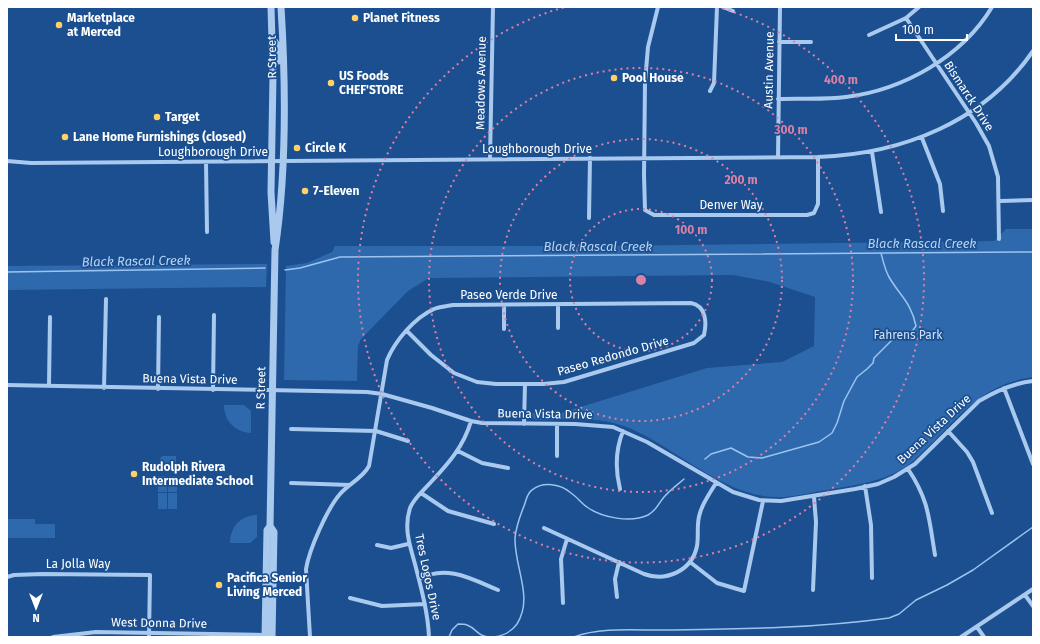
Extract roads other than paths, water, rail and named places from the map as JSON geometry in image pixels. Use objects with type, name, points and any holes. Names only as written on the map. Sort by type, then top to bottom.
[{"type":"street","name":"R Street","points":[[271,7],[272,228],[275,250]]},
{"type":"street","points":[[276,7],[277,28],[283,38]]},
{"type":"street","name":"R Street","points":[[267,636],[267,530],[270,526],[275,250],[282,205],[283,38],[281,7]]},
{"type":"street","name":"Meadows Avenue","points":[[490,159],[493,7]]},
{"type":"street","points":[[644,158],[645,74],[648,47],[658,7]]},
{"type":"street","points":[[710,91],[714,83],[717,7]]},
{"type":"street","points":[[723,7],[733,11]]},
{"type":"street","name":"Austin Avenue","points":[[778,157],[780,7]]},
{"type":"street","points":[[869,35],[906,18],[919,7]]},
{"type":"street","points":[[778,99],[846,97],[865,94],[902,82],[936,64],[965,41],[979,26],[992,7]]},
{"type":"street","name":"Bismarck Drive","points":[[906,18],[970,112],[985,138],[993,157],[998,177],[1000,201],[999,239]]},
{"type":"street","points":[[272,39],[275,40],[277,44],[279,74],[283,82]]},
{"type":"street","points":[[779,42],[811,42]]},
{"type":"street","name":"Loughborough Drive","points":[[7,162],[282,162],[818,157],[872,152],[922,138],[951,124],[970,112],[999,89],[1017,72],[1033,51]]},
{"type":"street","points":[[922,138],[940,184],[943,211]]},
{"type":"street","points":[[872,152],[881,212]]},
{"type":"street","name":"Denver Way","points":[[644,158],[644,202],[645,210],[649,213],[668,215],[807,215],[814,213],[818,204],[818,157]]},
{"type":"street","points":[[589,218],[590,158]]},
{"type":"street","points":[[206,162],[207,232]]},
{"type":"street","points":[[1000,201],[1033,200]]},
{"type":"street","points":[[104,388],[106,299]]},
{"type":"street","name":"Paseo Verde Drive","points":[[310,637],[306,569],[307,560],[331,509],[340,494],[362,478],[370,466],[387,360],[393,347],[422,315],[435,308],[453,305],[690,303]]},
{"type":"street","name":"Paseo Redondo Drive","points":[[407,331],[431,355],[460,376],[484,383],[525,384],[564,382],[694,343],[704,335],[705,317],[699,307],[690,303]]},
{"type":"street","points":[[504,305],[504,329]]},
{"type":"street","points":[[558,305],[558,328]]},
{"type":"street","points":[[213,390],[214,315]]},
{"type":"street","points":[[50,317],[50,385]]},
{"type":"street","points":[[158,389],[159,317]]},
{"type":"street","name":"Buena Vista Drive","points":[[7,385],[213,390],[348,391],[382,394],[432,408],[470,421],[613,427],[647,442],[716,483],[742,496],[763,501],[781,502],[814,497],[887,480],[908,469],[979,401],[1004,388],[1033,381]]},
{"type":"street","points":[[524,424],[525,384]]},
{"type":"street","points":[[1004,388],[1033,464]]},
{"type":"street","name":"Tres Logos Drive","points":[[429,637],[425,604],[408,544],[408,519],[413,503],[458,451],[464,440],[470,421]]},
{"type":"street","points":[[556,424],[557,456]]},
{"type":"street","points":[[291,429],[376,431],[408,441]]},
{"type":"street","points":[[620,489],[616,466],[618,445],[623,431]]},
{"type":"street","points":[[948,431],[967,452],[973,462],[992,513]]},
{"type":"street","points":[[458,451],[482,463],[508,468]]},
{"type":"street","points":[[908,469],[919,485],[926,503],[935,555]]},
{"type":"street","points":[[544,528],[649,575],[662,577],[680,571],[690,562],[696,548],[700,513],[716,483]]},
{"type":"street","points":[[291,484],[351,485]]},
{"type":"street","points":[[866,486],[871,524],[872,578]]},
{"type":"street","points":[[421,493],[448,511],[494,524]]},
{"type":"street","points":[[813,590],[816,522],[814,497]]},
{"type":"street","points":[[690,562],[717,583],[744,591],[763,501]]},
{"type":"street","points":[[563,603],[561,559],[567,539]]},
{"type":"street","points":[[377,545],[390,548],[408,544]]},
{"type":"street","points":[[617,596],[616,573],[619,562]]},
{"type":"street","points":[[418,579],[427,574],[451,573],[466,576],[498,590]]},
{"type":"street","name":"La Jolla Way","points":[[7,577],[14,575],[42,574],[150,575],[149,635]]},
{"type":"street","points":[[961,637],[1033,590]]},
{"type":"street","points":[[1025,594],[1033,606]]},
{"type":"street","points":[[350,598],[382,606],[425,604]]},
{"type":"street","points":[[977,627],[984,637]]},
{"type":"street","name":"West Donna Drive","points":[[53,637],[80,635],[267,636]]},
{"type":"waterway","name":"Black Rascal Creek","points":[[285,270],[300,268],[340,257],[1033,252]]},
{"type":"waterway","points":[[705,459],[711,454],[731,448],[748,457],[762,458],[819,442],[832,433],[844,401],[857,377],[873,363],[874,358],[895,337],[907,335],[912,332],[916,326],[908,305],[893,284],[888,274],[881,253]]},
{"type":"waterway","name":"Black Rascal Creek","points":[[7,272],[265,268]]},
{"type":"waterway","points":[[449,637],[452,630],[458,624],[467,625],[481,635],[488,637],[501,636],[513,629],[517,624],[522,614],[524,593],[515,549],[515,538],[517,526],[530,491],[541,485],[562,487],[593,511],[617,518],[633,519],[651,513],[666,494],[684,479]]},
{"type":"waterway","points":[[574,637],[597,631],[610,630],[700,630],[781,627],[835,624],[889,618],[899,614],[916,600],[973,570],[1033,527]]},
{"type":"place","name":"Planet Fitness","points":[[355,18]]},
{"type":"place","name":"Marketplace at Merced","points":[[59,25]]},
{"type":"place","name":"Pool House","points":[[614,78]]},
{"type":"place","name":"US Foods CHEF'STORE","points":[[331,83]]},
{"type":"place","name":"Target","points":[[157,117]]},
{"type":"place","name":"Lane Home Furnishings (closed)","points":[[65,137]]},
{"type":"place","name":"Circle K","points":[[297,148]]},
{"type":"place","name":"7-Eleven","points":[[305,191]]},
{"type":"place","name":"Rudolph Rivera Intermediate School","points":[[134,474]]},
{"type":"place","name":"Pacifica Senior Living Merced","points":[[219,585]]},
{"type":"park label","name":"Fahrens Park","points":[[908,335]]}]
